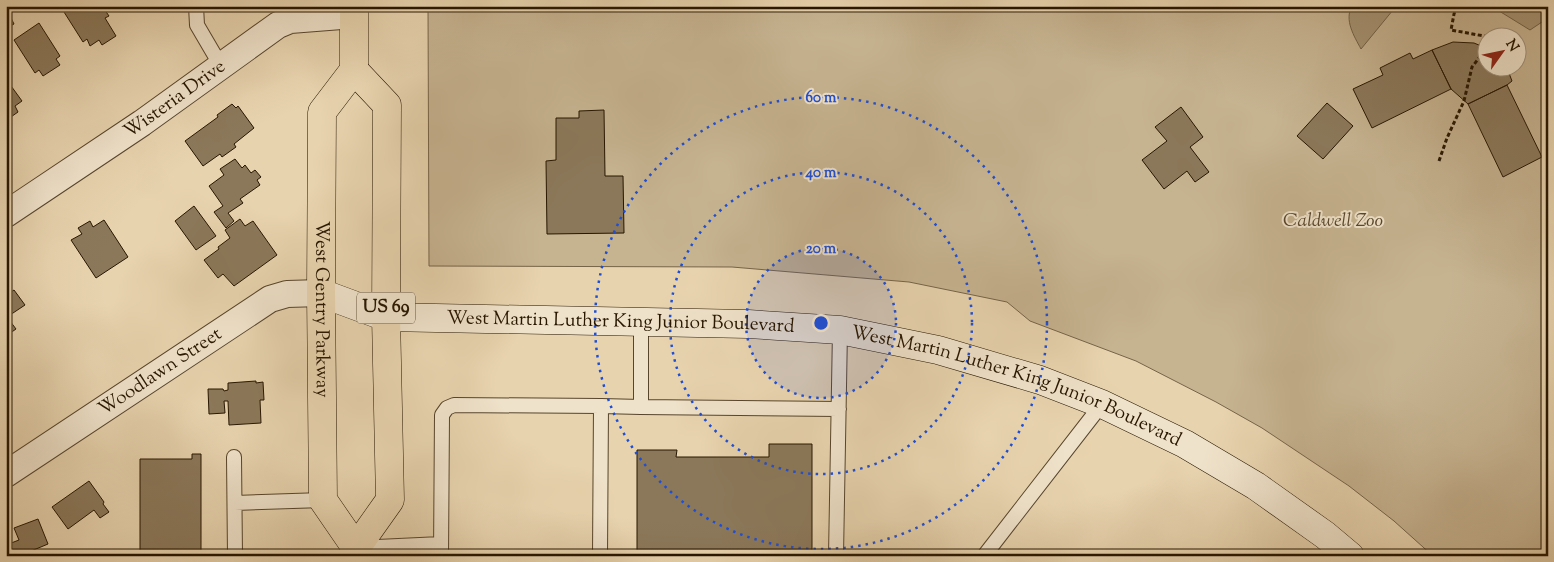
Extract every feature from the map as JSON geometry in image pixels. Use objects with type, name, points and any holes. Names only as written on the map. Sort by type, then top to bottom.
[{"type":"main road","points":[[354,11],[354,70]]},
{"type":"main road","name":"West Gentry Parkway","points":[[323,500],[322,112],[354,70]]},
{"type":"main road","name":"US 69","points":[[354,70],[387,105],[386,317],[390,500],[356,552]]},
{"type":"main road","name":"West Martin Luther King Junior Boulevard","points":[[321,294],[386,317],[748,324],[840,330],[938,350],[1040,380],[1102,404],[1185,444],[1256,486],[1325,535],[1350,556]]},
{"type":"main road","points":[[323,500],[356,552]]},
{"type":"street","name":"Wisteria Drive","points":[[6,214],[142,123],[266,33],[290,20],[354,11]]},
{"type":"street","name":"Woodlawn Street","points":[[6,474],[270,299],[287,294],[321,294]]},
{"type":"lane","points":[[196,6],[197,25],[221,66]]},
{"type":"lane","points":[[641,322],[641,407]]},
{"type":"lane","points":[[836,556],[840,330]]},
{"type":"lane","points":[[984,556],[1102,404]]},
{"type":"lane","points":[[356,552],[441,550],[442,415],[447,408],[454,405],[839,409]]},
{"type":"lane","points":[[600,556],[601,406]]},
{"type":"lane","points":[[234,457],[235,556]]},
{"type":"lane","points":[[234,503],[323,500]]},
{"type":"path","points":[[1458,6],[1454,14],[1451,30],[1476,35]]},
{"type":"path","points":[[1439,161],[1464,101],[1472,67],[1476,62]]},
{"type":"green space","name":"Caldwell Zoo","points":[[428,6],[1548,6],[1548,556],[1433,556],[1394,521],[1349,486],[1262,428],[1136,361],[1030,321],[1007,302],[909,282],[732,267],[429,266]]},
{"type":"shaded area","points":[[1352,6],[1402,6],[1393,10],[1361,49],[1349,22]]},
{"type":"shaded area","points":[[1491,6],[1548,6],[1548,18],[1530,30]]},
{"type":"building","points":[[71,6],[102,6],[109,16],[105,18],[116,36],[102,45],[99,40],[90,46],[87,39],[83,42],[64,12]]},
{"type":"building","points":[[6,11],[14,24],[6,28]]},
{"type":"building","points":[[39,23],[60,56],[56,59],[60,65],[43,76],[39,70],[35,73],[14,40]]},
{"type":"building","points":[[1453,42],[1474,43],[1476,44],[1476,78],[1511,78],[1512,81],[1468,104],[1451,89],[1432,50]]},
{"type":"building","points":[[1432,50],[1451,89],[1372,128],[1353,89],[1383,75],[1380,68],[1410,53],[1413,59]]},
{"type":"building","points":[[6,79],[22,101],[15,106],[18,112],[8,119],[6,117]]},
{"type":"building","points":[[1507,85],[1542,157],[1503,177],[1468,104]]},
{"type":"building","points":[[1327,103],[1353,126],[1323,159],[1297,136]]},
{"type":"building","points":[[232,104],[236,108],[238,106],[254,128],[234,144],[236,147],[222,157],[220,154],[203,166],[185,141],[218,117],[217,115]]},
{"type":"building","points":[[1181,107],[1203,137],[1190,147],[1209,172],[1195,182],[1187,171],[1164,189],[1142,160],[1167,141],[1155,127]]},
{"type":"building","points":[[604,110],[605,176],[623,176],[624,233],[547,234],[546,161],[556,160],[556,118],[579,118],[579,111]]},
{"type":"building","points":[[235,159],[242,168],[245,165],[251,173],[255,170],[261,177],[257,180],[260,185],[240,199],[243,203],[228,213],[234,221],[226,228],[214,212],[223,206],[209,186],[224,175],[220,169]]},
{"type":"building","points":[[194,206],[216,236],[196,250],[175,221]]},
{"type":"building","points":[[240,219],[245,226],[253,221],[277,255],[234,286],[223,274],[218,278],[204,260],[230,238],[225,230]]},
{"type":"building","points":[[104,220],[128,257],[96,278],[71,240],[82,234],[78,228],[90,221],[93,227]]},
{"type":"building","points":[[14,290],[25,305],[7,317],[16,329],[6,336],[6,295]]},
{"type":"building","points":[[256,381],[256,383],[263,382],[264,400],[260,400],[261,423],[229,425],[228,401],[224,401],[225,413],[209,414],[208,389],[223,389],[224,391],[228,390],[228,383]]},
{"type":"building","points":[[769,444],[812,444],[812,556],[637,556],[637,450],[677,450],[676,457],[769,457]]},
{"type":"building","points":[[192,454],[201,454],[201,556],[140,556],[140,459],[192,459]]},
{"type":"building","points":[[89,481],[109,512],[100,518],[94,510],[68,529],[52,507]]},
{"type":"building","points":[[38,519],[48,544],[24,554],[23,552],[14,556],[6,556],[6,545],[19,540],[14,528]]}]
